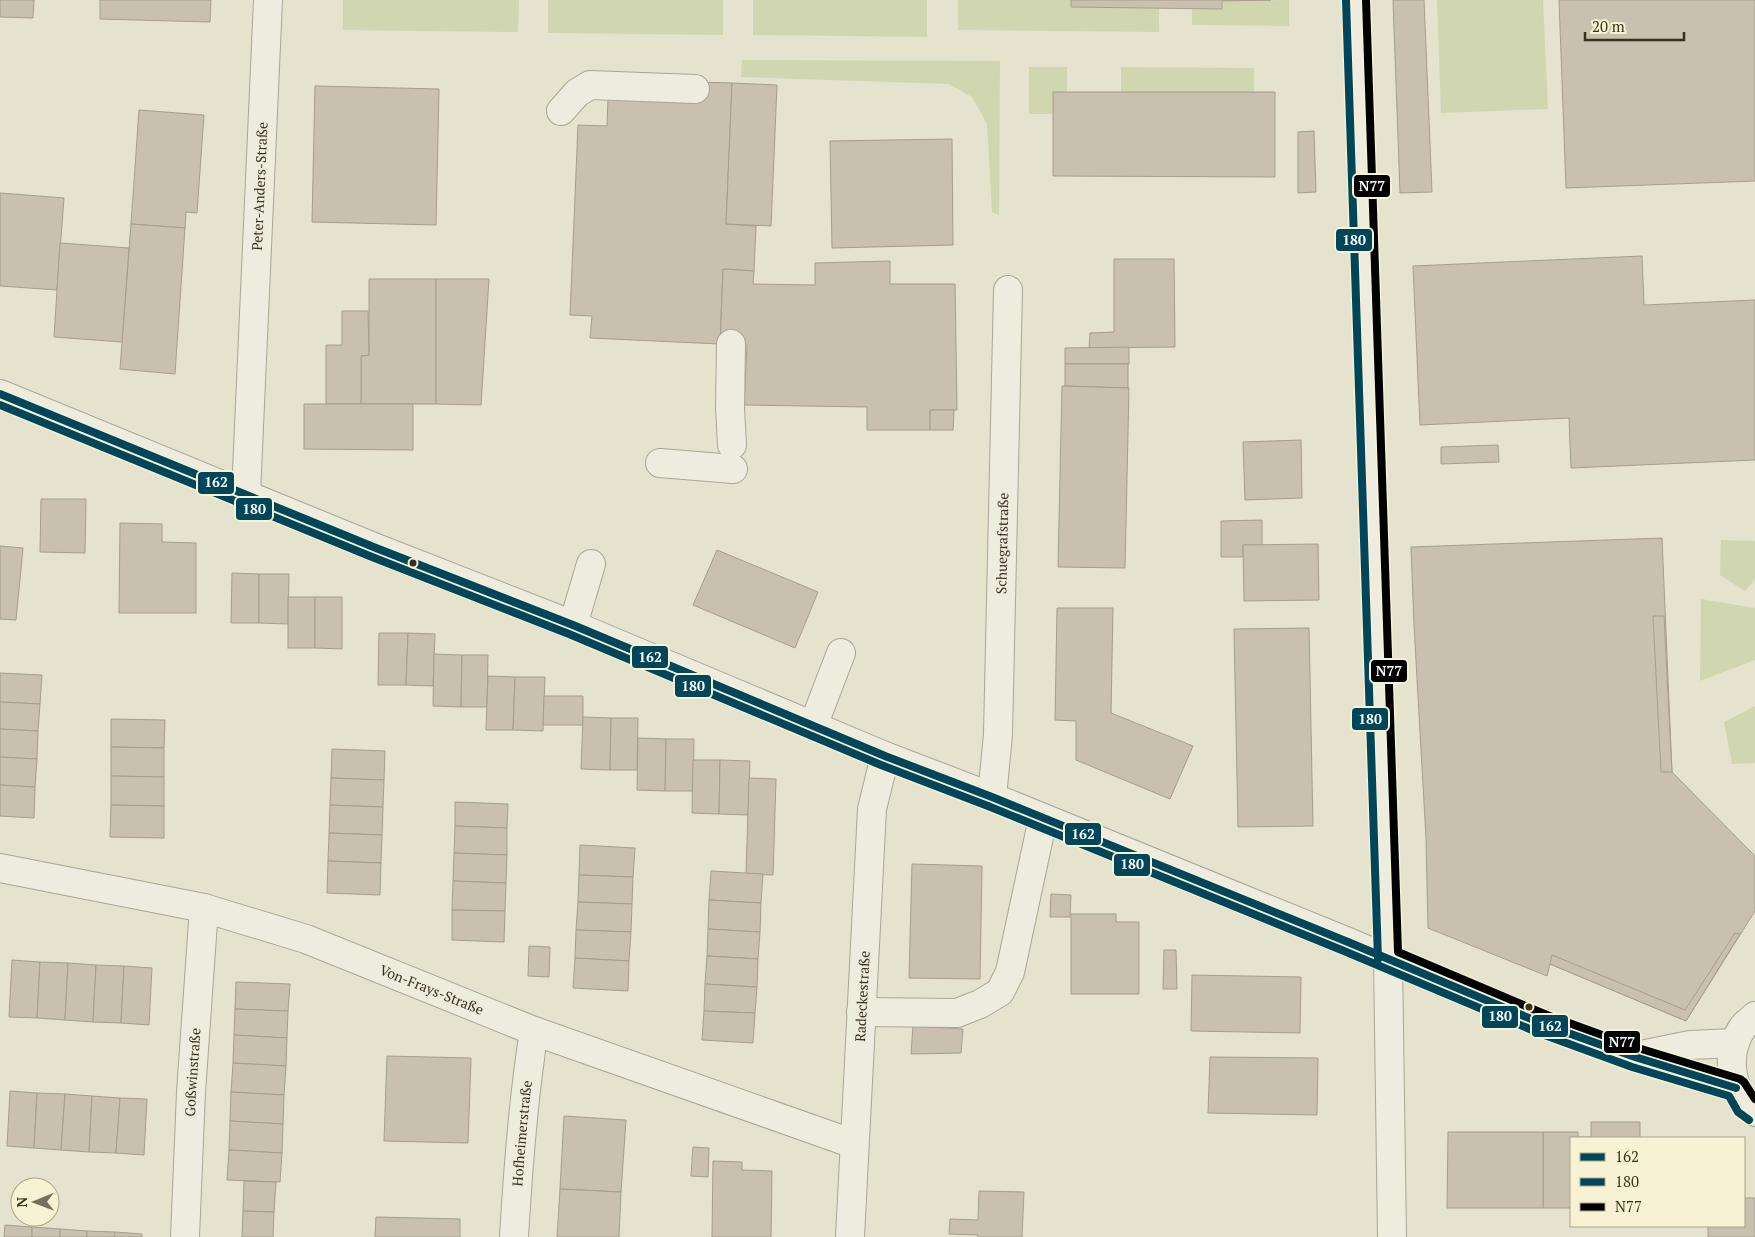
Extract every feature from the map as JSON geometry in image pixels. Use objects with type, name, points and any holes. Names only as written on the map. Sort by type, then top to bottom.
[{"type":"street","name":"Peter-Anders-Straße","points":[[246,494],[268,0]]},
{"type":"street","points":[[1356,0],[1388,959],[1392,1237]]},
{"type":"street","points":[[561,111],[577,93],[590,85],[695,89]]},
{"type":"street","name":"Schuegrafstraße","points":[[992,797],[998,734],[1008,290]]},
{"type":"street","points":[[660,463],[733,457],[730,408],[731,344]]},
{"type":"street","points":[[0,394],[573,625],[885,756],[992,797],[1543,1024],[1635,1057],[1736,1088]]},
{"type":"street","points":[[573,625],[591,564]]},
{"type":"street","points":[[813,726],[841,653]]},
{"type":"street","name":"Radeckestraße","points":[[850,1237],[872,809],[885,756]]},
{"type":"street","points":[[862,1012],[958,1013],[980,1004],[1000,992],[1010,972],[1043,818]]},
{"type":"street","name":"Von-Frays-Straße","points":[[0,868],[204,908],[306,939],[534,1031],[854,1144]]},
{"type":"street","name":"Goßwinstraße","points":[[185,1237],[190,1092],[204,908]]},
{"type":"street","points":[[1755,1016],[1744,1027],[1735,1043],[1731,1066],[1736,1088],[1746,1105],[1755,1112]]},
{"type":"street","name":"Hofheimerstraße","points":[[514,1237],[526,1082],[534,1031]]},
{"type":"street","points":[[1635,1057],[1690,1045],[1735,1043]]},
{"type":"green space","points":[[343,0],[519,0],[518,32],[343,30]]},
{"type":"green space","points":[[548,0],[723,0],[723,35],[548,33]]},
{"type":"green space","points":[[753,0],[927,0],[927,37],[753,35]]},
{"type":"green space","points":[[958,0],[1071,0],[1071,7],[1159,8],[1159,32],[958,30]]},
{"type":"green space","points":[[1289,0],[1289,26],[1192,25],[1192,8],[1221,9],[1222,1]]},
{"type":"green space","points":[[1437,0],[1543,0],[1548,109],[1441,113]]},
{"type":"green space","points":[[742,60],[1000,61],[999,215],[992,212],[987,124],[972,97],[949,84],[741,77]]},
{"type":"green space","points":[[1029,67],[1067,67],[1067,92],[1053,92],[1054,114],[1029,114]]},
{"type":"green space","points":[[1121,67],[1254,68],[1254,92],[1121,92]]},
{"type":"green space","points":[[1721,540],[1755,541],[1755,579],[1745,591],[1720,575]]},
{"type":"green space","points":[[1701,599],[1755,608],[1755,660],[1700,681]]},
{"type":"green space","points":[[1755,706],[1755,763],[1732,764],[1724,722]]},
{"type":"building","points":[[0,0],[34,0],[33,18],[0,17]]},
{"type":"building","points":[[100,0],[211,0],[210,22],[100,19]]},
{"type":"building","points":[[1071,0],[1271,0],[1222,1],[1222,9],[1071,7]]},
{"type":"building","points":[[1393,0],[1424,0],[1432,192],[1400,193]]},
{"type":"building","points":[[1559,0],[1755,0],[1755,181],[1566,188]]},
{"type":"building","points":[[695,82],[732,83],[726,224],[756,226],[754,271],[723,269],[720,344],[590,338],[592,316],[570,315],[578,125],[607,126],[608,98]]},
{"type":"building","points":[[732,83],[777,85],[771,226],[726,224]]},
{"type":"building","points":[[315,86],[439,89],[436,225],[312,222]]},
{"type":"building","points":[[1053,92],[1275,92],[1275,177],[1053,176]]},
{"type":"building","points":[[139,110],[204,115],[197,213],[186,212],[185,228],[131,224]]},
{"type":"building","points":[[1314,131],[1316,192],[1298,193],[1298,132]]},
{"type":"building","points":[[952,139],[953,245],[832,248],[830,141]]},
{"type":"building","points":[[0,193],[64,198],[57,290],[0,286]]},
{"type":"building","points":[[131,224],[185,228],[175,374],[120,369]]},
{"type":"building","points":[[60,243],[129,248],[122,342],[54,337]]},
{"type":"building","points":[[1642,256],[1644,305],[1755,300],[1755,460],[1571,468],[1569,418],[1420,425],[1413,266]]},
{"type":"building","points":[[1114,259],[1174,259],[1175,347],[1089,348],[1090,333],[1114,332]]},
{"type":"building","points":[[890,261],[890,284],[955,284],[957,410],[930,410],[930,430],[867,430],[867,407],[744,405],[747,345],[720,344],[723,269],[754,271],[753,284],[815,285],[815,263]]},
{"type":"building","points":[[369,279],[436,279],[436,404],[361,404],[361,356],[369,355]]},
{"type":"building","points":[[436,279],[489,279],[481,405],[436,404]]},
{"type":"building","points":[[342,311],[368,311],[369,355],[361,356],[361,404],[326,404],[326,345],[342,345]]},
{"type":"building","points":[[1129,347],[1129,364],[1065,364],[1065,348]]},
{"type":"building","points":[[1065,364],[1128,364],[1128,388],[1065,386]]},
{"type":"building","points":[[1062,386],[1129,388],[1125,568],[1058,567]]},
{"type":"building","points":[[304,404],[413,404],[413,450],[304,449]]},
{"type":"building","points":[[930,410],[954,410],[953,430],[930,430]]},
{"type":"building","points":[[1301,440],[1302,498],[1245,500],[1243,442]]},
{"type":"building","points":[[1498,445],[1499,462],[1441,464],[1441,447]]},
{"type":"building","points":[[41,499],[86,499],[85,553],[40,552]]},
{"type":"building","points":[[1262,520],[1262,545],[1243,545],[1243,557],[1221,557],[1221,521]]},
{"type":"building","points":[[120,523],[162,524],[162,542],[196,543],[196,613],[119,613]]},
{"type":"building","points":[[1662,538],[1672,772],[1755,856],[1755,911],[1686,1021],[1550,964],[1547,976],[1428,928],[1426,838],[1411,547]]},
{"type":"building","points":[[1318,544],[1319,600],[1244,601],[1243,545]]},
{"type":"building","points":[[0,546],[23,548],[16,620],[0,619]]},
{"type":"building","points":[[717,550],[818,592],[795,648],[693,605]]},
{"type":"building","points":[[232,573],[259,574],[259,623],[231,623]]},
{"type":"building","points":[[259,574],[289,574],[288,624],[259,623]]},
{"type":"building","points":[[288,597],[315,597],[315,648],[288,648]]},
{"type":"building","points":[[315,597],[342,597],[342,649],[315,648]]},
{"type":"building","points":[[1057,608],[1113,608],[1111,713],[1193,746],[1170,799],[1076,760],[1076,721],[1055,720]]},
{"type":"building","points":[[1653,616],[1664,616],[1672,772],[1661,772]]},
{"type":"building","points":[[1309,628],[1313,826],[1238,827],[1234,629]]},
{"type":"building","points":[[379,633],[408,633],[406,685],[378,685]]},
{"type":"building","points":[[408,633],[435,634],[433,686],[406,685]]},
{"type":"building","points":[[434,654],[462,655],[461,707],[433,706]]},
{"type":"building","points":[[462,655],[488,655],[487,707],[461,707]]},
{"type":"building","points":[[0,673],[42,675],[40,704],[0,702]]},
{"type":"building","points":[[488,676],[515,677],[513,730],[486,730]]},
{"type":"building","points":[[515,677],[545,677],[543,731],[513,730]]},
{"type":"building","points":[[544,696],[583,696],[583,725],[543,725]]},
{"type":"building","points":[[0,702],[40,704],[38,731],[0,729]]},
{"type":"building","points":[[583,717],[611,718],[610,770],[581,769]]},
{"type":"building","points":[[611,718],[638,718],[637,770],[610,770]]},
{"type":"building","points":[[111,719],[165,720],[164,748],[111,747]]},
{"type":"building","points":[[0,729],[38,731],[37,759],[0,757]]},
{"type":"building","points":[[638,738],[666,739],[665,791],[637,790]]},
{"type":"building","points":[[666,739],[694,739],[693,791],[665,791]]},
{"type":"building","points":[[111,747],[164,748],[164,777],[111,776]]},
{"type":"building","points":[[332,749],[385,751],[384,780],[331,778]]},
{"type":"building","points":[[0,757],[37,759],[35,787],[0,785]]},
{"type":"building","points":[[693,760],[720,760],[719,814],[692,813]]},
{"type":"building","points":[[720,760],[750,761],[748,815],[719,814]]},
{"type":"building","points":[[111,776],[164,777],[164,806],[111,805]]},
{"type":"building","points":[[331,778],[384,780],[383,807],[330,805]]},
{"type":"building","points":[[749,778],[776,779],[773,875],[746,874]]},
{"type":"building","points":[[0,785],[35,787],[34,818],[0,816]]},
{"type":"building","points":[[455,802],[508,804],[507,828],[455,826]]},
{"type":"building","points":[[111,805],[164,806],[164,838],[110,837]]},
{"type":"building","points":[[330,805],[383,807],[382,835],[329,833]]},
{"type":"building","points":[[455,826],[507,828],[507,855],[454,853]]},
{"type":"building","points":[[329,833],[382,835],[381,863],[328,861]]},
{"type":"building","points":[[580,845],[635,848],[633,877],[579,875]]},
{"type":"building","points":[[454,853],[507,855],[506,883],[453,881]]},
{"type":"building","points":[[328,861],[381,863],[380,895],[327,893]]},
{"type":"building","points":[[912,864],[982,866],[980,979],[909,978]]},
{"type":"building","points":[[711,871],[763,874],[761,903],[709,900]]},
{"type":"building","points":[[579,875],[633,877],[632,904],[578,902]]},
{"type":"building","points":[[453,881],[506,883],[505,911],[452,910]]},
{"type":"building","points":[[1051,894],[1071,895],[1070,917],[1050,917]]},
{"type":"building","points":[[709,900],[761,903],[760,932],[708,929]]},
{"type":"building","points":[[578,902],[632,904],[631,932],[576,930]]},
{"type":"building","points":[[452,910],[505,911],[504,942],[452,940]]},
{"type":"building","points":[[1071,914],[1116,914],[1116,922],[1139,922],[1139,994],[1071,994]]},
{"type":"building","points":[[708,929],[760,932],[758,959],[707,956]]},
{"type":"building","points":[[576,930],[631,932],[629,961],[575,958]]},
{"type":"building","points":[[1735,933],[1740,934],[1686,1021],[1550,964],[1552,955],[1685,1010]]},
{"type":"building","points":[[529,946],[550,947],[549,977],[528,976]]},
{"type":"building","points":[[1164,950],[1176,950],[1177,989],[1163,989]]},
{"type":"building","points":[[707,956],[758,959],[757,987],[705,984]]},
{"type":"building","points":[[575,958],[629,961],[628,991],[573,988]]},
{"type":"building","points":[[12,960],[40,962],[37,1018],[9,1017]]},
{"type":"building","points":[[40,962],[68,963],[65,1020],[37,1018]]},
{"type":"building","points":[[68,963],[96,965],[93,1022],[65,1020]]},
{"type":"building","points":[[96,965],[124,966],[121,1023],[93,1022]]},
{"type":"building","points":[[124,966],[152,968],[149,1025],[121,1023]]},
{"type":"building","points":[[1192,975],[1301,977],[1300,1033],[1191,1031]]},
{"type":"building","points":[[236,982],[290,984],[288,1011],[235,1009]]},
{"type":"building","points":[[705,984],[757,987],[755,1013],[704,1011]]},
{"type":"building","points":[[235,1009],[288,1011],[287,1038],[234,1035]]},
{"type":"building","points":[[704,1011],[755,1013],[753,1043],[702,1040]]},
{"type":"building","points":[[913,1026],[963,1029],[961,1053],[911,1054]]},
{"type":"building","points":[[234,1035],[287,1038],[286,1066],[233,1063]]},
{"type":"building","points":[[387,1056],[471,1058],[468,1143],[384,1141]]},
{"type":"building","points":[[1210,1057],[1318,1058],[1317,1115],[1208,1113]]},
{"type":"building","points":[[233,1063],[286,1066],[284,1095],[231,1092]]},
{"type":"building","points":[[10,1091],[37,1093],[34,1148],[7,1146]]},
{"type":"building","points":[[231,1092],[284,1095],[283,1124],[230,1121]]},
{"type":"building","points":[[37,1093],[65,1094],[61,1150],[34,1148]]},
{"type":"building","points":[[65,1094],[92,1096],[89,1152],[61,1150]]},
{"type":"building","points":[[92,1096],[120,1098],[116,1153],[89,1152]]},
{"type":"building","points":[[120,1098],[147,1099],[144,1155],[116,1153]]},
{"type":"building","points":[[564,1116],[626,1120],[621,1192],[560,1189]]},
{"type":"building","points":[[230,1121],[283,1124],[282,1153],[229,1150]]},
{"type":"building","points":[[1591,1122],[1640,1122],[1640,1137],[1591,1137]]},
{"type":"building","points":[[1448,1132],[1543,1132],[1543,1208],[1447,1208]]},
{"type":"building","points":[[1543,1132],[1578,1132],[1578,1137],[1570,1137],[1570,1208],[1543,1208]]},
{"type":"building","points":[[693,1147],[709,1148],[708,1177],[691,1176]]},
{"type":"building","points":[[229,1150],[282,1153],[280,1182],[227,1180]]},
{"type":"building","points":[[713,1161],[742,1162],[742,1170],[772,1171],[771,1237],[712,1237]]},
{"type":"building","points":[[244,1181],[276,1182],[274,1212],[243,1211]]},
{"type":"building","points":[[560,1189],[621,1192],[619,1237],[557,1237]]},
{"type":"building","points":[[979,1191],[1024,1192],[1022,1237],[978,1237],[978,1235],[949,1234],[950,1219],[978,1220]]},
{"type":"building","points":[[1745,1198],[1755,1198],[1755,1237],[1708,1237],[1708,1227],[1745,1227]]},
{"type":"building","points":[[243,1211],[274,1212],[273,1237],[242,1237]]},
{"type":"building","points":[[376,1217],[460,1219],[460,1237],[375,1237]]},
{"type":"building","points":[[5,1225],[10,1225],[10,1227],[32,1227],[32,1237],[4,1237]]},
{"type":"building","points":[[32,1227],[60,1229],[60,1237],[32,1237]]},
{"type":"building","points":[[60,1229],[87,1231],[87,1237],[60,1237]]},
{"type":"building","points":[[87,1231],[115,1232],[114,1237],[87,1237]]},
{"type":"building","points":[[115,1232],[142,1234],[142,1237],[114,1237]]},
{"type":"transit line","name":"180","points":[[1346,0],[1378,959]]},
{"type":"transit line","name":"N77","points":[[1366,0],[1398,952],[1547,1015],[1638,1048],[1740,1079],[1755,1099]]},
{"type":"transit line","name":"162","points":[[0,394],[376,548],[573,625],[885,756],[992,797],[1348,942],[1543,1024],[1635,1057],[1736,1088]]},
{"type":"transit line","name":"180","points":[[0,405],[372,557],[569,634],[881,765],[988,806],[1344,951],[1539,1033],[1632,1067],[1729,1096],[1738,1112],[1749,1120]]}]
